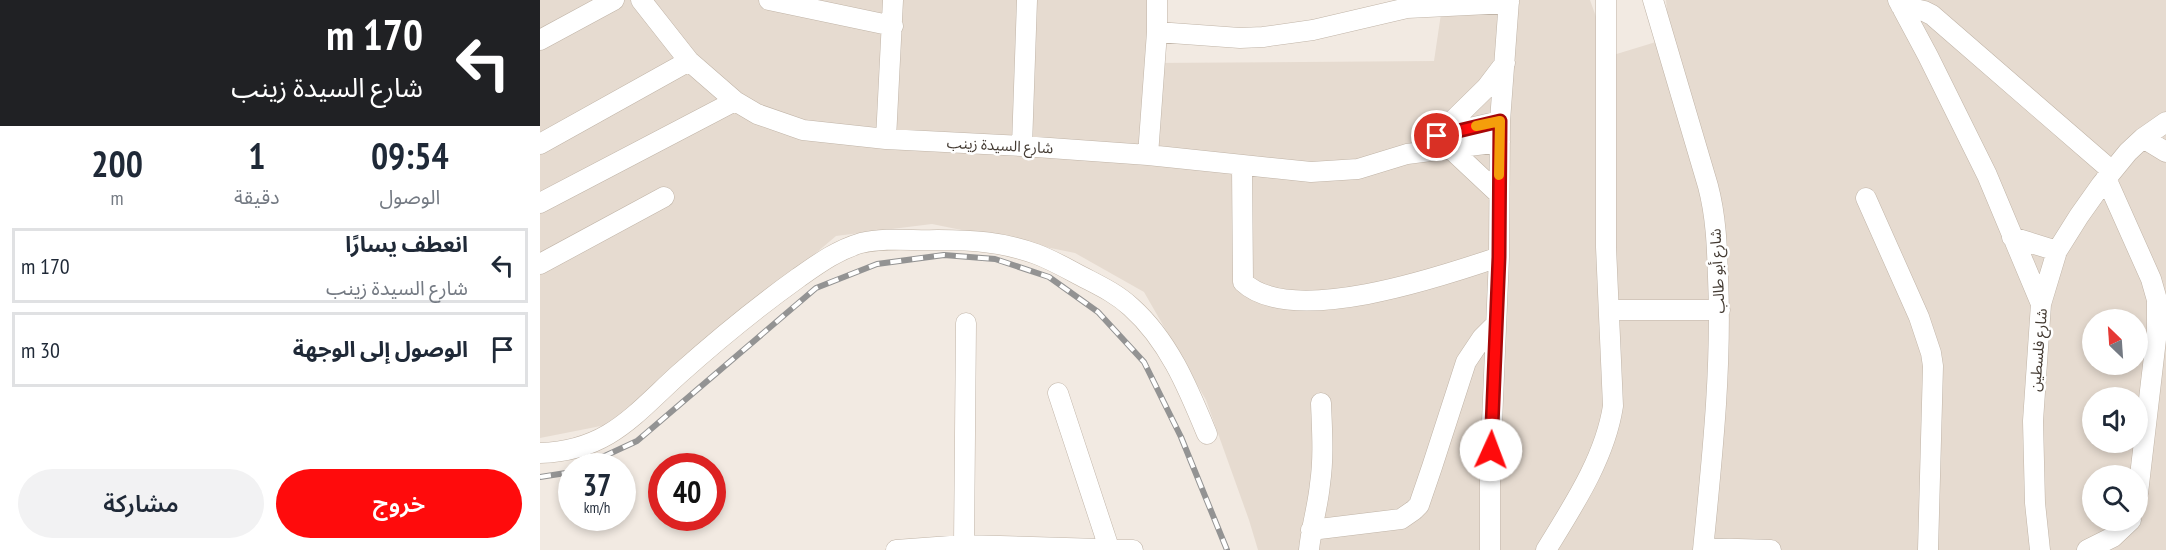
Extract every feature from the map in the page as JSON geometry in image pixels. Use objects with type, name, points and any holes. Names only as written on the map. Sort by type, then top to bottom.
[{"type":"street","points":[[540,40],[614,0]]},
{"type":"street","name":"شارع السيدة زينب","points":[[641,0],[689,61],[735,101],[757,114],[803,130],[886,139],[1148,155],[1311,172],[1345,171],[1368,167],[1500,121]]},
{"type":"street","points":[[769,0],[850,9],[892,26]]},
{"type":"street","points":[[886,139],[893,0]]},
{"type":"street","points":[[1022,146],[1027,0]]},
{"type":"street","points":[[1148,155],[1157,32],[1157,0]]},
{"type":"street","points":[[1546,550],[1588,478],[1611,419],[1613,392],[1606,247],[1606,0]]},
{"type":"street","name":"شارع أبو طالب","points":[[1653,0],[1712,200],[1718,252],[1720,310],[1717,387],[1703,549]]},
{"type":"street","points":[[1157,32],[1240,38],[1263,37],[1313,30],[1407,8],[1509,1],[1500,121],[1499,257],[1495,325],[1490,550]]},
{"type":"street","points":[[1899,3],[1932,15],[2109,175],[2151,279],[2157,300],[2157,331],[2141,465]]},
{"type":"street","points":[[1899,3],[1987,175],[2041,304]]},
{"type":"street","points":[[540,144],[689,61]]},
{"type":"street","points":[[1499,194],[1444,142],[1505,63]]},
{"type":"street","points":[[540,203],[735,101]]},
{"type":"street","name":"شارع فلسطين","points":[[2040,550],[2035,503],[2033,421],[2041,304],[2057,251],[2079,216],[2109,175],[2143,138],[2166,122]]},
{"type":"street","points":[[2143,138],[2166,152]]},
{"type":"street","name":"شارع السيدة زينب","points":[[1444,142],[1500,142]]},
{"type":"street","points":[[1242,166],[1243,282],[1251,290],[1261,295],[1284,300],[1363,296],[1446,275],[1499,257]]},
{"type":"street","points":[[540,264],[664,197]]},
{"type":"street","points":[[1866,198],[1919,317],[1934,366],[1928,550]]},
{"type":"street","points":[[2012,237],[2057,251]]},
{"type":"street","points":[[540,453],[583,446],[603,438],[640,413],[676,377],[734,327],[823,261],[858,244],[894,240],[971,240],[1005,244],[1047,258],[1115,295],[1131,306],[1146,322],[1168,352],[1188,389],[1207,434]]},
{"type":"street","points":[[1609,310],[1720,310]]},
{"type":"street","points":[[964,545],[966,324]]},
{"type":"street","points":[[1311,530],[1401,519],[1419,505],[1466,363],[1477,345],[1495,325]]},
{"type":"street","points":[[1058,393],[1109,548]]},
{"type":"street","points":[[1309,550],[1321,474],[1321,403]]},
{"type":"street","points":[[2086,550],[2113,537],[2119,531]]},
{"type":"street","points":[[896,550],[964,545],[1133,550]]},
{"type":"street","points":[[1703,549],[1771,550]]},
{"type":"shaded area","points":[[540,0],[1150,0],[1148,63],[1434,61],[1442,7],[1465,0],[1590,0],[1610,56],[1669,38],[1666,0],[2166,0],[2166,550],[1258,550],[1206,400],[1144,292],[1075,253],[932,224],[836,236],[616,423],[540,438]]},
{"type":"railway","points":[[611,453],[637,441],[816,288],[877,264],[944,255],[995,259],[1049,277],[1098,312],[1144,362],[1181,437],[1227,550]]},
{"type":"railway","points":[[540,477],[558,474]]},
{"type":"slow traffic","points":[[1476,126],[1500,121],[1499,175]]},
{"type":"route","points":[[1437,136],[1500,121],[1499,257],[1491,450]]}]
